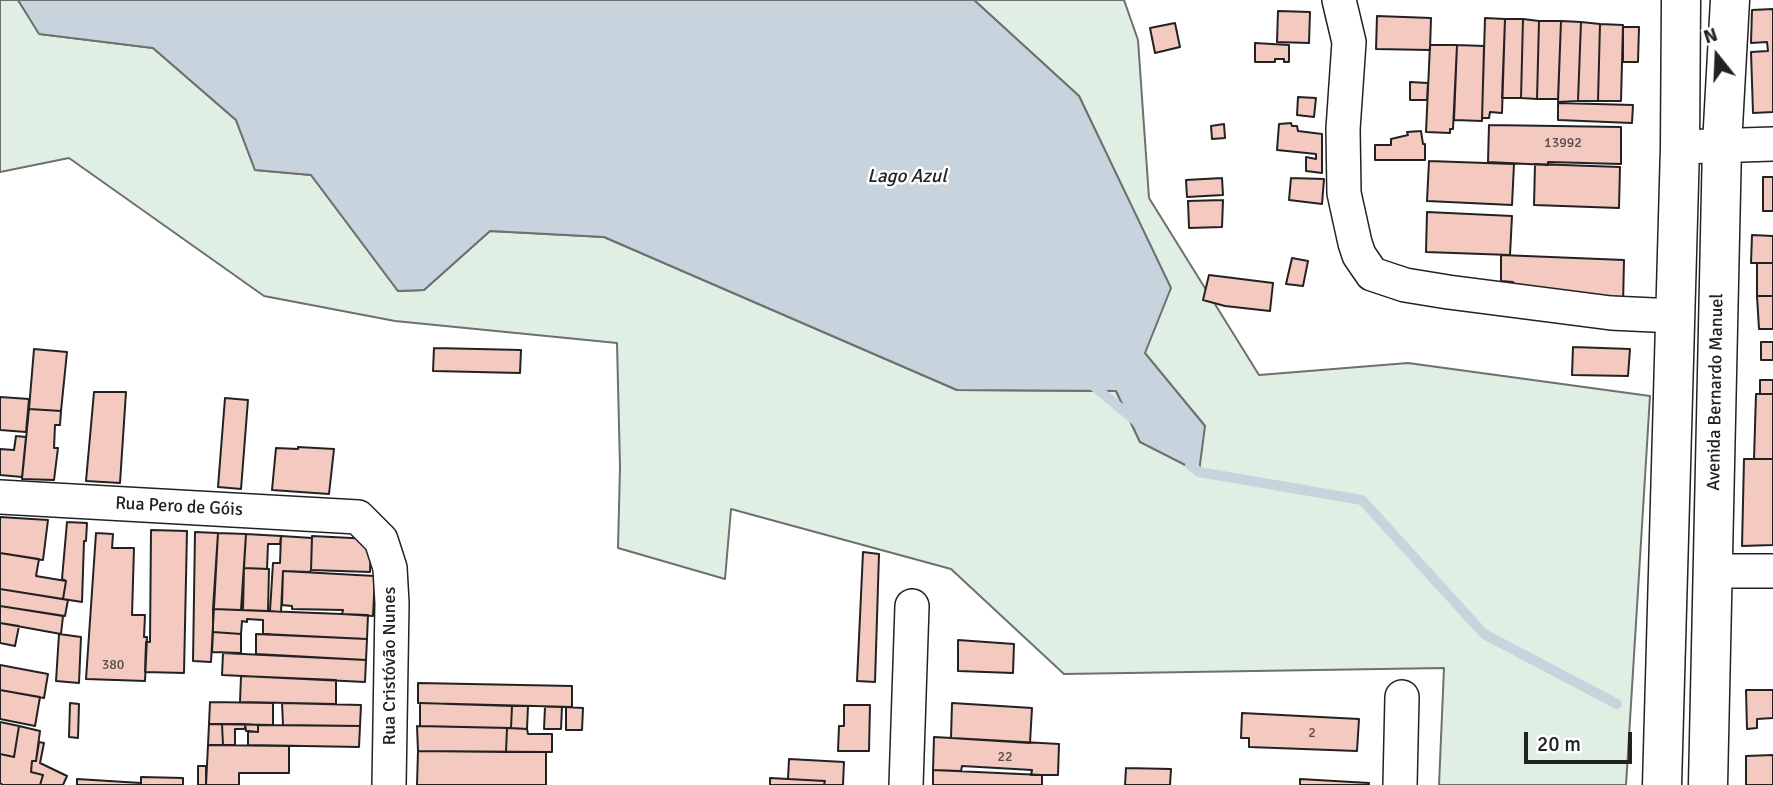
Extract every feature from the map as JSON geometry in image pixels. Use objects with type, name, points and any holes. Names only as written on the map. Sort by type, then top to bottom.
[{"type":"street","points":[[1339,0],[1349,43],[1343,130],[1343,194],[1359,255],[1372,274],[1405,285],[1448,292],[1611,313],[1675,316]]},
{"type":"street","points":[[1662,785],[1679,147],[1673,0]]},
{"type":"street","name":"Avenida Bernardo Manuel","points":[[1708,785],[1722,145],[1730,0]]},
{"type":"street","points":[[1679,147],[1773,144]]},
{"type":"street","name":"Rua Pero de Góis","points":[[0,497],[358,517]]},
{"type":"street","name":"Rua Cristóvão Nunes","points":[[358,517],[381,540],[390,568],[392,603],[389,785]]},
{"type":"street","points":[[1712,571],[1773,571]]},
{"type":"street","points":[[906,785],[912,606]]},
{"type":"street","points":[[1400,785],[1402,697]]},
{"type":"green space","points":[[0,0],[18,0],[40,34],[153,48],[236,120],[255,170],[311,175],[398,291],[424,290],[490,231],[604,237],[957,390],[1116,391],[1140,442],[1205,426],[1144,353],[1170,288],[1079,96],[974,0],[1124,0],[1138,40],[1149,198],[1259,375],[1408,363],[1650,396],[1626,785],[1439,785],[1444,668],[1064,674],[951,569],[731,509],[725,579],[618,548],[620,467],[617,343],[395,321],[264,296],[69,158],[0,172]]},
{"type":"water","name":"Lago Azul","points":[[18,0],[974,0],[1079,96],[1171,288],[1145,353],[1205,426],[1199,472],[1140,442],[1116,391],[957,390],[604,237],[490,231],[424,290],[398,291],[311,175],[255,170],[236,120],[153,48],[39,34]]},
{"type":"building","points":[[1773,9],[1773,112],[1753,113],[1751,52],[1768,51],[1767,42],[1751,43],[1752,10]]},
{"type":"building","points":[[1278,11],[1310,12],[1309,43],[1277,42]]},
{"type":"building","points":[[1377,16],[1431,18],[1430,50],[1376,49]]},
{"type":"building","points":[[1485,18],[1505,19],[1502,113],[1490,112],[1489,118],[1482,118]]},
{"type":"building","points":[[1505,19],[1523,19],[1521,98],[1502,98]]},
{"type":"building","points":[[1523,19],[1539,21],[1537,99],[1521,98]]},
{"type":"building","points":[[1539,21],[1561,21],[1558,99],[1537,99]]},
{"type":"building","points":[[1561,21],[1581,22],[1578,101],[1558,102]]},
{"type":"building","points":[[1581,22],[1600,24],[1598,101],[1578,101]]},
{"type":"building","points":[[1175,23],[1180,47],[1155,53],[1150,28]]},
{"type":"building","points":[[1600,24],[1623,25],[1621,101],[1598,101]]},
{"type":"building","points":[[1623,27],[1639,27],[1638,62],[1623,62]]},
{"type":"building","points":[[1255,43],[1289,45],[1289,62],[1275,59],[1275,62],[1255,62]]},
{"type":"building","points":[[1430,45],[1457,45],[1453,129],[1450,129],[1450,133],[1426,132]]},
{"type":"building","points":[[1457,45],[1484,46],[1482,121],[1454,120]]},
{"type":"building","points":[[1410,82],[1428,83],[1427,100],[1410,100]]},
{"type":"building","points":[[1298,97],[1316,98],[1314,117],[1297,115]]},
{"type":"building","points":[[1558,103],[1633,105],[1632,123],[1558,120]]},
{"type":"building","points":[[1291,123],[1292,126],[1297,126],[1298,131],[1322,134],[1322,173],[1306,171],[1306,157],[1316,159],[1316,154],[1277,150],[1279,124]]},
{"type":"building","points":[[1224,124],[1225,138],[1212,139],[1211,126]]},
{"type":"building","points":[[1489,125],[1621,127],[1621,164],[1488,162]]},
{"type":"building","points":[[1421,131],[1425,144],[1425,160],[1375,160],[1375,145],[1391,145],[1391,139],[1408,135],[1407,132]]},
{"type":"building","points":[[1429,161],[1514,164],[1512,205],[1427,201]]},
{"type":"building","points":[[1535,164],[1620,167],[1619,208],[1534,205]]},
{"type":"building","points":[[1763,177],[1773,177],[1773,211],[1763,211]]},
{"type":"building","points":[[1222,178],[1223,195],[1187,197],[1186,180]]},
{"type":"building","points":[[1291,178],[1324,179],[1322,204],[1289,200]]},
{"type":"building","points":[[1223,200],[1222,227],[1189,228],[1188,201]]},
{"type":"building","points":[[1427,212],[1512,216],[1510,255],[1426,252]]},
{"type":"building","points":[[1752,235],[1773,236],[1773,263],[1751,263]]},
{"type":"building","points":[[1501,255],[1624,260],[1623,305],[1513,300],[1513,282],[1501,281]]},
{"type":"building","points":[[1292,258],[1308,261],[1303,286],[1286,284]]},
{"type":"building","points":[[1757,263],[1773,263],[1773,296],[1757,296]]},
{"type":"building","points":[[1209,275],[1273,283],[1270,311],[1225,306],[1203,300]]},
{"type":"building","points":[[1757,296],[1773,296],[1773,329],[1759,329]]},
{"type":"building","points":[[1761,342],[1773,342],[1773,360],[1761,360]]},
{"type":"building","points":[[1573,347],[1630,349],[1628,376],[1572,375]]},
{"type":"building","points":[[434,348],[521,350],[520,373],[433,371]]},
{"type":"building","points":[[34,349],[67,352],[61,411],[29,409]]},
{"type":"building","points":[[1760,380],[1773,380],[1773,394],[1760,394]]},
{"type":"building","points":[[94,392],[126,392],[120,483],[86,481]]},
{"type":"building","points":[[1756,394],[1773,394],[1773,459],[1754,459]]},
{"type":"building","points":[[0,397],[29,399],[26,432],[0,430]]},
{"type":"building","points":[[225,398],[248,400],[241,489],[218,487]]},
{"type":"building","points":[[29,409],[61,411],[60,425],[55,425],[54,448],[58,448],[54,480],[22,479]]},
{"type":"building","points":[[16,436],[26,437],[22,477],[0,475],[0,449],[14,450]]},
{"type":"building","points":[[276,448],[334,449],[329,494],[272,490]]},
{"type":"building","points":[[1744,459],[1773,459],[1773,545],[1742,546]]},
{"type":"building","points":[[0,517],[48,520],[43,560],[0,553]]},
{"type":"building","points":[[67,522],[87,523],[82,602],[63,599]]},
{"type":"building","points":[[151,530],[187,531],[184,673],[145,672],[146,642],[150,642]]},
{"type":"building","points":[[195,532],[218,533],[211,662],[193,661]]},
{"type":"building","points":[[96,533],[113,534],[112,548],[134,548],[132,615],[145,615],[145,681],[86,679]]},
{"type":"building","points":[[218,533],[246,534],[241,610],[213,609]]},
{"type":"building","points":[[246,534],[281,536],[280,544],[268,544],[267,569],[244,568]]},
{"type":"building","points":[[281,536],[312,538],[310,572],[283,571],[281,612],[270,611],[273,563],[280,563]]},
{"type":"building","points":[[312,536],[371,539],[370,572],[311,570]]},
{"type":"building","points":[[863,552],[879,554],[875,682],[857,681]]},
{"type":"building","points":[[0,553],[39,559],[36,576],[66,581],[63,599],[0,589]]},
{"type":"building","points":[[244,568],[269,569],[268,611],[243,610]]},
{"type":"building","points":[[283,571],[375,576],[373,616],[342,614],[343,610],[292,609],[292,606],[282,605]]},
{"type":"building","points":[[0,589],[68,600],[65,616],[0,606]]},
{"type":"building","points":[[0,606],[63,616],[61,634],[0,623]]},
{"type":"building","points":[[213,609],[368,615],[367,639],[263,634],[263,620],[247,619],[247,622],[242,621],[241,634],[213,632]]},
{"type":"building","points":[[0,623],[19,626],[15,646],[0,643]]},
{"type":"building","points":[[213,632],[241,634],[241,653],[212,652]]},
{"type":"building","points":[[59,634],[81,637],[79,683],[56,681]]},
{"type":"building","points":[[256,634],[367,639],[366,660],[256,654]]},
{"type":"building","points":[[958,640],[1014,644],[1013,673],[958,671]]},
{"type":"building","points":[[223,653],[366,660],[365,682],[222,675]]},
{"type":"building","points":[[0,665],[48,674],[44,698],[0,690]]},
{"type":"building","points":[[241,676],[336,680],[336,704],[240,702]]},
{"type":"building","points":[[418,683],[572,686],[572,707],[418,703]]},
{"type":"building","points":[[0,690],[40,697],[35,726],[0,719]]},
{"type":"building","points":[[1746,690],[1773,690],[1773,718],[1757,719],[1757,728],[1747,729]]},
{"type":"building","points":[[210,702],[273,703],[273,725],[209,724]]},
{"type":"building","points":[[70,703],[79,704],[78,738],[69,737]]},
{"type":"building","points":[[282,703],[361,705],[360,726],[283,725]]},
{"type":"building","points":[[420,703],[512,706],[511,728],[420,726]]},
{"type":"building","points":[[952,703],[1032,708],[1030,743],[951,738]]},
{"type":"building","points":[[844,705],[870,705],[869,751],[838,751],[839,726],[844,726]]},
{"type":"building","points":[[512,706],[528,706],[527,729],[511,728]]},
{"type":"building","points":[[545,707],[562,707],[561,729],[544,729]]},
{"type":"building","points":[[566,707],[583,708],[582,730],[566,730]]},
{"type":"building","points":[[1242,713],[1359,719],[1357,751],[1249,747],[1249,738],[1241,738]]},
{"type":"building","points":[[0,722],[19,726],[14,757],[0,754]]},
{"type":"building","points":[[209,724],[222,724],[223,745],[208,745]]},
{"type":"building","points":[[222,724],[245,724],[245,729],[235,729],[235,745],[223,745]]},
{"type":"building","points":[[245,724],[258,725],[258,732],[246,731]]},
{"type":"building","points":[[258,725],[360,726],[359,747],[248,745],[248,731],[258,732]]},
{"type":"building","points":[[19,726],[40,731],[36,761],[32,761],[31,772],[43,775],[40,785],[0,783],[0,754],[14,757]]},
{"type":"building","points":[[417,726],[507,728],[506,752],[418,751]]},
{"type":"building","points":[[507,728],[527,729],[528,734],[552,734],[552,752],[506,752]]},
{"type":"building","points":[[934,737],[1059,744],[1058,775],[1031,775],[1032,770],[962,766],[961,771],[933,770]]},
{"type":"building","points":[[39,742],[44,743],[40,763],[67,776],[63,785],[40,785],[43,775],[31,772]]},
{"type":"building","points":[[208,745],[289,746],[289,773],[239,773],[239,785],[206,785]]},
{"type":"building","points":[[418,751],[546,752],[546,785],[417,785]]},
{"type":"building","points":[[1773,755],[1773,785],[1746,785],[1746,756]]},
{"type":"building","points":[[789,759],[844,762],[843,785],[788,779]]},
{"type":"building","points":[[198,766],[206,766],[206,785],[198,785]]},
{"type":"building","points":[[1126,768],[1171,769],[1170,785],[1125,785]]},
{"type":"building","points":[[933,770],[1042,775],[1042,785],[933,785]]},
{"type":"building","points":[[141,777],[183,778],[183,785],[141,785]]},
{"type":"building","points":[[770,778],[825,781],[824,785],[770,785]]},
{"type":"building","points":[[77,779],[141,783],[141,785],[77,785]]},
{"type":"building","points":[[1300,779],[1369,783],[1369,785],[1300,785]]},
{"type":"waterway","points":[[1090,383],[1137,422]]},
{"type":"waterway","points":[[1190,465],[1199,472],[1362,500],[1484,634],[1617,704]]}]
